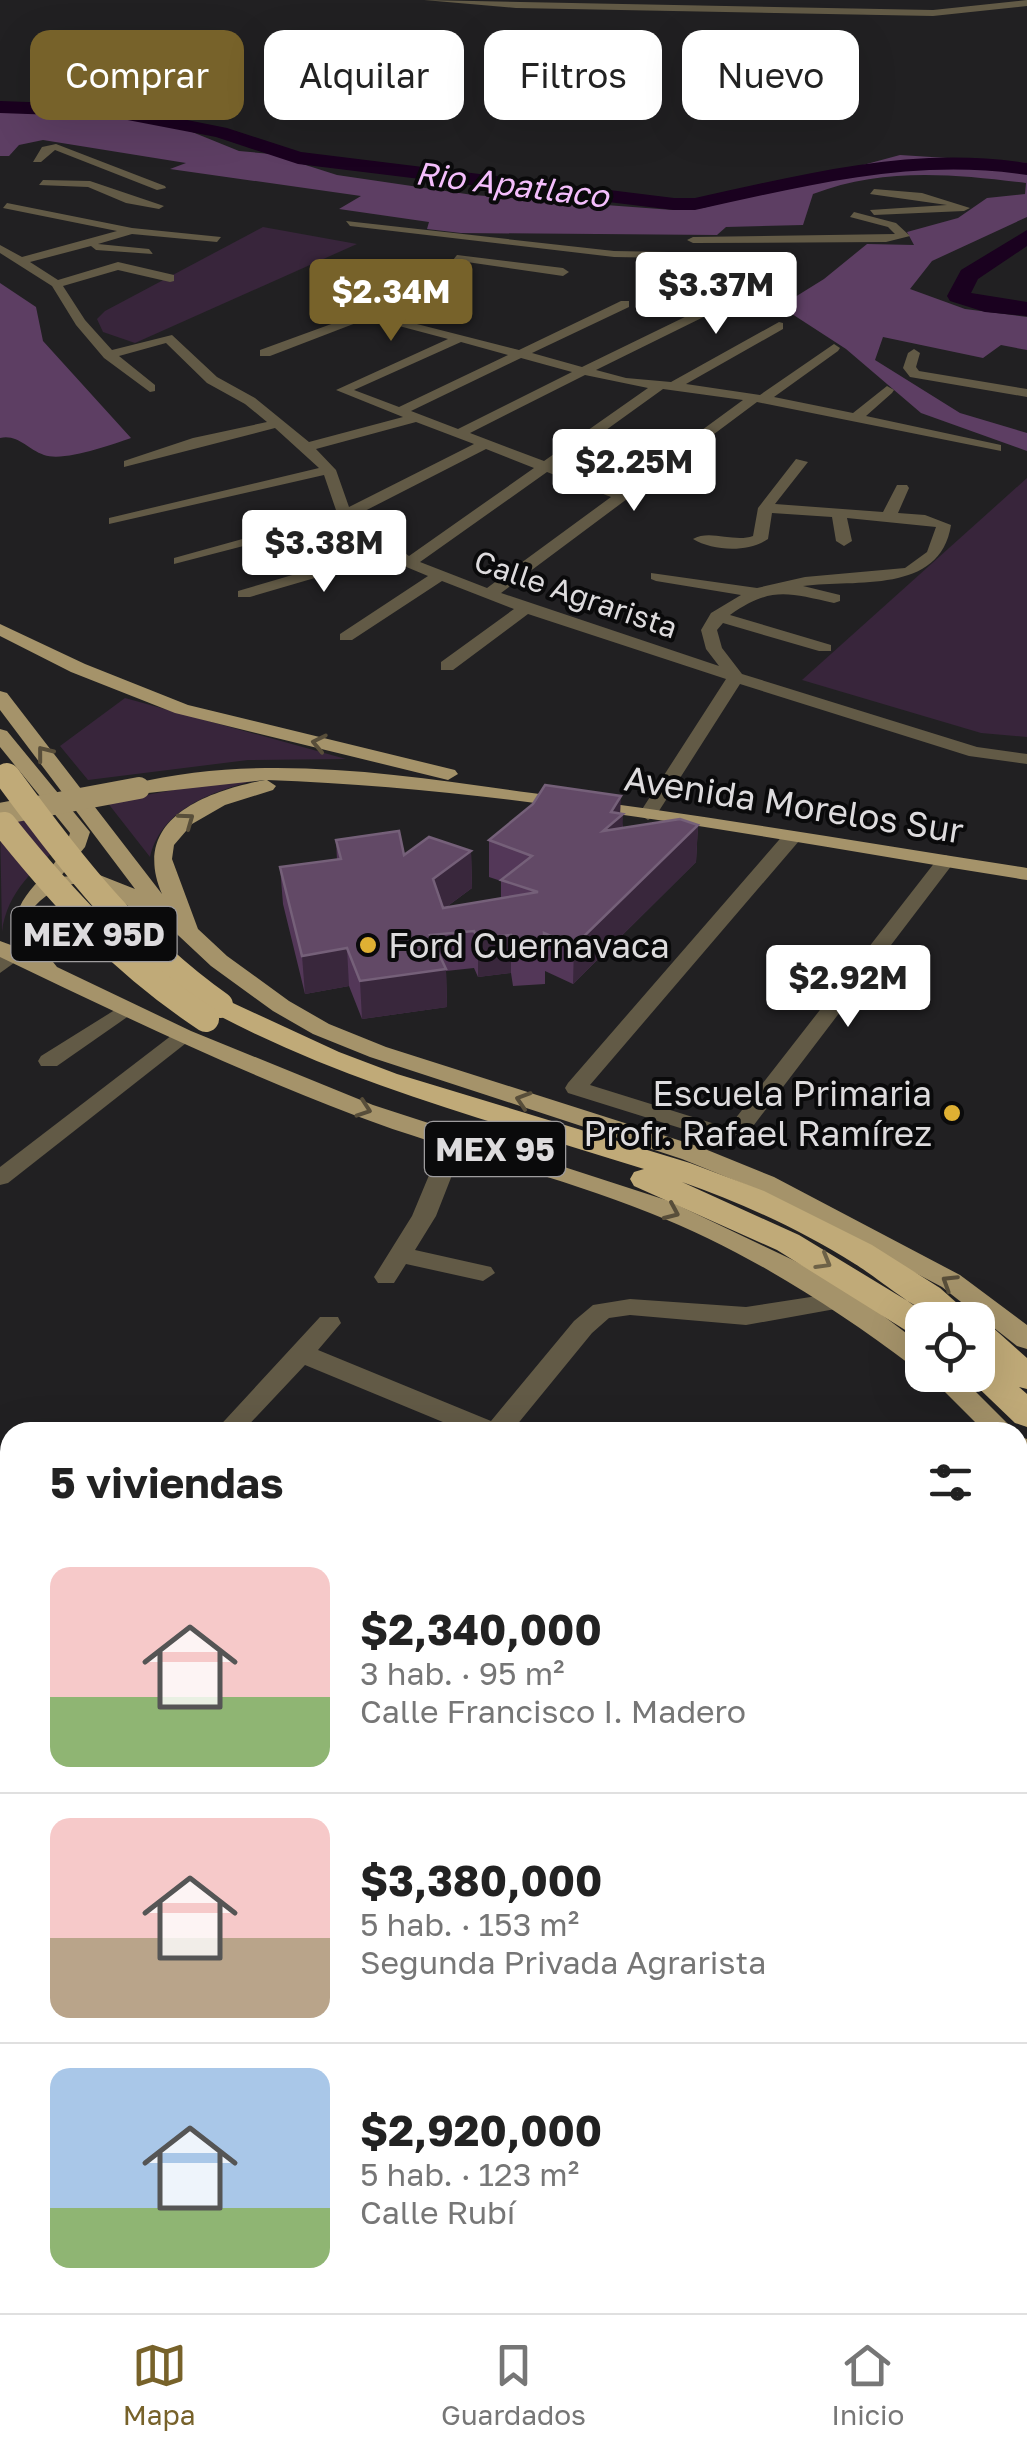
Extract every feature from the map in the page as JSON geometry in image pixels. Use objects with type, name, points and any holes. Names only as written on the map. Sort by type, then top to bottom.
[{"type":"highway","name":"MEX 95D","points":[[0,767],[91,892],[156,959],[195,990],[318,1060],[701,1201],[803,1250],[905,1314]]},
{"type":"highway","name":"MEX 95D","points":[[0,816],[65,902],[126,965],[248,1042],[683,1171],[758,1200],[890,1271],[934,1302]]},
{"type":"highway","points":[[995,1348],[1027,1376]]},
{"type":"highway","points":[[995,1385],[1027,1414]]},
{"type":"main road","points":[[0,629],[78,668],[182,710],[550,800]]},
{"type":"main road","name":"MEX 95","points":[[0,696],[159,905],[219,961],[294,1014],[378,1052],[692,1153],[765,1183],[951,1281],[1027,1340]]},
{"type":"main road","points":[[0,734],[80,832],[80,842],[73,853],[59,863],[20,914],[21,930],[50,973]]},
{"type":"main road","points":[[0,816],[213,768],[321,763],[444,773]]},
{"type":"main road","points":[[0,804],[136,784],[308,773],[550,800]]},
{"type":"main road","points":[[192,936],[161,862],[162,846],[183,820],[216,802],[254,788],[305,783],[467,792]]},
{"type":"main road","name":"Avenida Morelos Sur","points":[[550,800],[1027,874]]},
{"type":"main road","points":[[28,900],[66,882],[106,882],[219,961]]},
{"type":"main road","name":"MEX 95","points":[[5,957],[364,1110],[660,1207],[784,1266],[843,1300],[905,1346]]},
{"type":"main road","points":[[960,1392],[991,1422]]},
{"type":"street","points":[[428,0],[516,6],[1015,16]]},
{"type":"street","points":[[939,12],[1027,4]]},
{"type":"street","points":[[36,160],[50,147],[161,188]]},
{"type":"street","points":[[4,207],[90,181],[100,168],[94,166],[98,162]]},
{"type":"street","points":[[49,170],[90,181],[130,201],[160,206]]},
{"type":"street","points":[[44,183],[90,181]]},
{"type":"street","points":[[684,240],[901,239],[904,236],[892,225],[854,215],[964,208],[922,196],[874,192]]},
{"type":"street","points":[[4,207],[132,231],[218,239]]},
{"type":"street","points":[[350,223],[614,254],[724,256],[776,275],[771,282],[701,312],[589,372],[458,434]]},
{"type":"street","points":[[22,261],[132,231]]},
{"type":"street","points":[[488,239],[454,256],[564,272]]},
{"type":"street","points":[[40,240],[68,250]]},
{"type":"street","points":[[614,254],[610,248],[613,244],[665,240]]},
{"type":"street","points":[[82,246],[149,252]]},
{"type":"street","points":[[0,248],[56,284],[80,322],[109,354],[150,388]]},
{"type":"street","points":[[56,284],[118,266],[170,278]]},
{"type":"street","points":[[738,298],[776,308]]},
{"type":"street","points":[[315,300],[626,382],[758,399],[996,448]]},
{"type":"street","points":[[399,412],[625,304]]},
{"type":"street","points":[[265,353],[369,314]]},
{"type":"street","points":[[408,562],[668,385],[780,326]]},
{"type":"street","points":[[109,354],[168,338],[212,380],[250,402],[306,447],[329,470],[345,515]]},
{"type":"street","points":[[460,338],[342,390],[622,496]]},
{"type":"street","points":[[490,594],[834,348]]},
{"type":"street","points":[[914,354],[909,368],[915,374],[1027,394]]},
{"type":"street","points":[[854,419],[888,390]]},
{"type":"street","points":[[306,447],[416,418]]},
{"type":"street","points":[[129,464],[276,424]]},
{"type":"street","points":[[179,561],[345,515],[485,444]]},
{"type":"street","points":[[176,449],[200,463]]},
{"type":"street","points":[[701,539],[754,544],[760,539],[765,508],[800,462]]},
{"type":"street","points":[[114,521],[329,470]]},
{"type":"street","points":[[890,513],[902,488]]},
{"type":"street","points":[[648,814],[736,677],[714,650],[709,630],[717,616],[760,593],[802,580],[911,572],[932,556],[943,540],[944,525],[890,513],[765,508]]},
{"type":"street","points":[[840,512],[844,541]]},
{"type":"street","name":"Calle Agrarista","points":[[345,515],[408,562],[526,608],[937,741],[1027,759]]},
{"type":"street","points":[[244,594],[391,552]]},
{"type":"street","points":[[346,637],[440,575]]},
{"type":"street","points":[[656,576],[760,593]]},
{"type":"street","points":[[781,586],[834,598]]},
{"type":"street","points":[[447,666],[526,608]]},
{"type":"street","points":[[717,616],[825,648]]},
{"type":"street","points":[[792,837],[576,1088],[733,1137],[946,861]]},
{"type":"street","points":[[49,1062],[126,1009]]},
{"type":"street","points":[[0,1178],[183,1036]]},
{"type":"street","points":[[386,1277],[424,1216],[456,1137]]},
{"type":"street","points":[[400,1256],[484,1273]]},
{"type":"street","points":[[502,1422],[583,1327],[602,1311],[630,1307],[746,1316],[843,1300]]},
{"type":"street","points":[[236,1422],[329,1323]]},
{"type":"street","points":[[300,1354],[469,1422]]},
{"type":"shaded area","points":[[0,106],[30,107],[30,120],[165,121],[239,151],[271,154],[337,175],[473,195],[673,210],[703,208],[900,155],[1027,163],[1027,217],[932,261],[910,289],[965,309],[1027,317],[1027,350],[1001,345],[983,358],[883,337],[875,360],[960,413],[1027,433],[1027,451],[921,413],[846,349],[789,312],[787,302],[824,279],[867,244],[914,245],[907,232],[958,218],[987,198],[1025,194],[1026,183],[945,175],[866,180],[813,194],[803,225],[726,227],[717,235],[461,233],[427,229],[429,222],[339,209],[361,196],[170,169],[186,163],[43,140],[19,145],[9,156],[0,156]]},
{"type":"shaded area","points":[[263,227],[357,244],[135,343],[103,332],[97,319],[105,311]]},
{"type":"shaded area","points":[[0,283],[36,307],[43,341],[131,438],[87,452],[53,457],[12,438],[0,438]]},
{"type":"shaded area","points":[[1027,478],[1027,737],[981,733],[802,680]]},
{"type":"shaded area","points":[[125,698],[346,759],[248,760],[88,780],[60,746]]},
{"type":"shaded area","points":[[260,779],[209,796],[178,814],[156,840],[150,857],[107,802],[207,784]]},
{"type":"shaded area","points":[[50,813],[64,841],[16,892],[2,932],[0,822]]},
{"type":"building","points":[[545,785],[621,796],[611,812],[623,814],[603,831],[680,819],[698,825],[574,946],[544,933],[545,946],[513,948],[511,935],[478,939],[474,931],[430,935],[446,969],[360,981],[347,948],[302,956],[280,867],[341,859],[336,840],[399,831],[404,855],[429,837],[471,851],[433,879],[443,908],[538,892],[501,880],[532,856],[489,840],[533,804]]},
{"type":"waterway","name":"Rio Apatlaco","points":[[0,107],[112,111],[220,132],[298,158],[674,204],[695,204],[902,163],[985,162],[1027,169]]},
{"type":"waterway","name":"Rio Apatlaco","points":[[1027,236],[969,275],[958,296],[985,305],[1027,309]]},
{"type":"place","name":"Ford Cuernavaca","points":[[368,945]]},
{"type":"place","name":"Escuela Primaria Profr. Rafael Ramírez","points":[[952,1113]]}]
